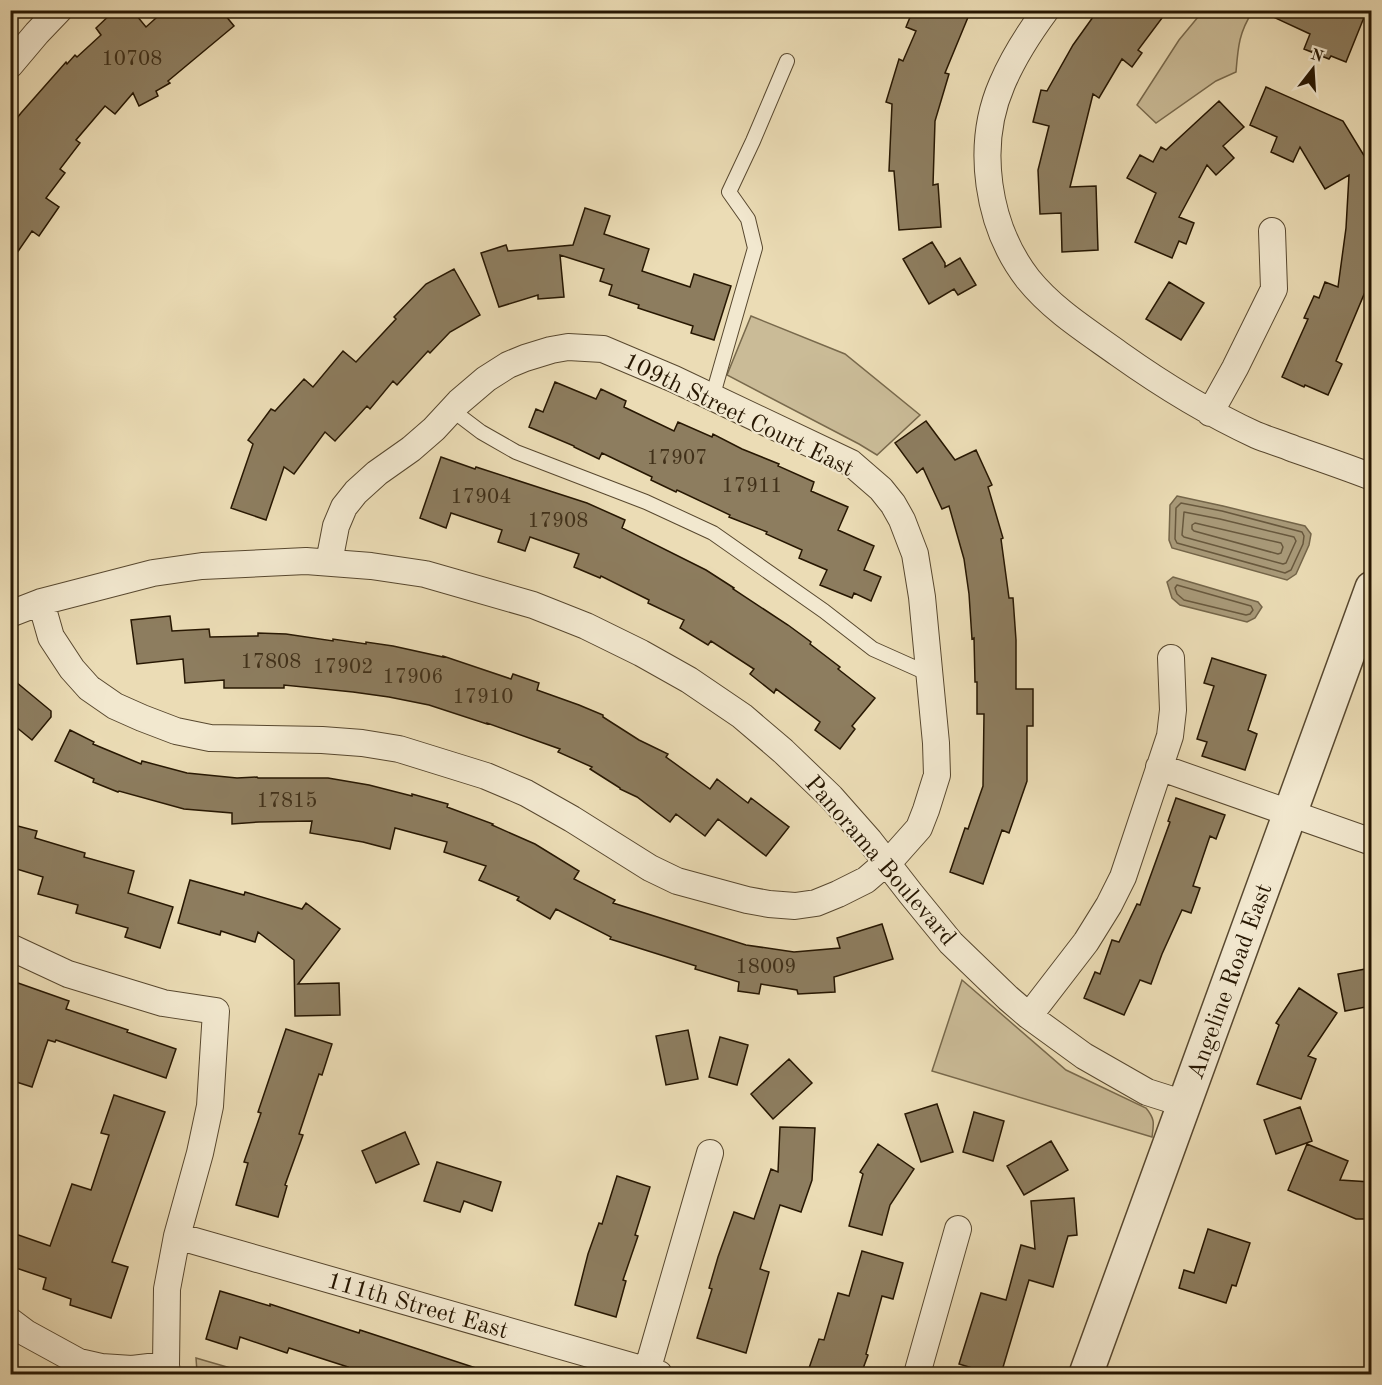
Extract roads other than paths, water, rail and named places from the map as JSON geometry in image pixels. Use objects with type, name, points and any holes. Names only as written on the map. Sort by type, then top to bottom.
[{"type":"street","points":[[10,65],[59,10]]},
{"type":"street","points":[[1046,10],[1016,54],[1001,86],[991,119],[988,147],[989,182],[994,206],[1001,230],[1024,272],[1049,302],[1073,321],[1154,379],[1210,413],[1258,436],[1371,477]]},
{"type":"street","points":[[1210,413],[1274,289],[1272,231]]},
{"type":"street","name":"109th Street Court East","points":[[41,602],[51,638],[72,669],[89,688],[115,706],[176,731],[210,738],[322,740],[399,749],[486,776],[526,793],[650,868],[677,880],[747,900],[795,906],[816,903],[866,880],[895,855],[919,828],[927,810],[937,775],[922,597],[915,554],[893,504],[881,489],[851,463],[674,380],[603,350],[568,347],[542,352],[508,365],[486,379],[411,449],[377,473],[356,492],[344,507],[336,526],[329,562]]},
{"type":"street","name":"Panorama Boulevard","points":[[10,614],[41,602],[153,573],[202,566],[306,561],[371,566],[425,574],[533,605],[586,626],[689,680],[742,716],[783,751],[831,797],[869,840],[951,943],[1029,1016],[1084,1056],[1147,1092],[1185,1104]]},
{"type":"street","name":"Angeline Road East","points":[[1086,1374],[1371,588]]},
{"type":"street","points":[[1029,1016],[1086,942],[1123,877],[1170,736],[1173,710],[1171,658]]},
{"type":"street","points":[[1159,767],[1371,842]]},
{"type":"street","points":[[10,947],[68,974],[163,1003],[216,1011],[210,1106],[200,1153],[177,1236],[167,1289],[166,1370],[101,1367],[79,1362],[26,1333],[10,1321]]},
{"type":"street","points":[[653,1373],[710,1153]]},
{"type":"street","points":[[917,1374],[958,1230]]},
{"type":"street","name":"111th Street East","points":[[177,1236],[653,1373]]},
{"type":"lane","points":[[712,398],[755,248],[748,219],[729,192],[787,61]]},
{"type":"lane","points":[[452,410],[481,432],[516,452],[646,502],[713,533],[814,604],[873,649],[929,674]]},
{"type":"water","points":[[1177,496],[1305,526],[1311,534],[1309,545],[1296,574],[1287,580],[1172,548],[1169,540],[1170,505]]},
{"type":"water","points":[[1173,577],[1258,602],[1262,607],[1255,618],[1247,622],[1180,605],[1172,598],[1167,582]]}]
